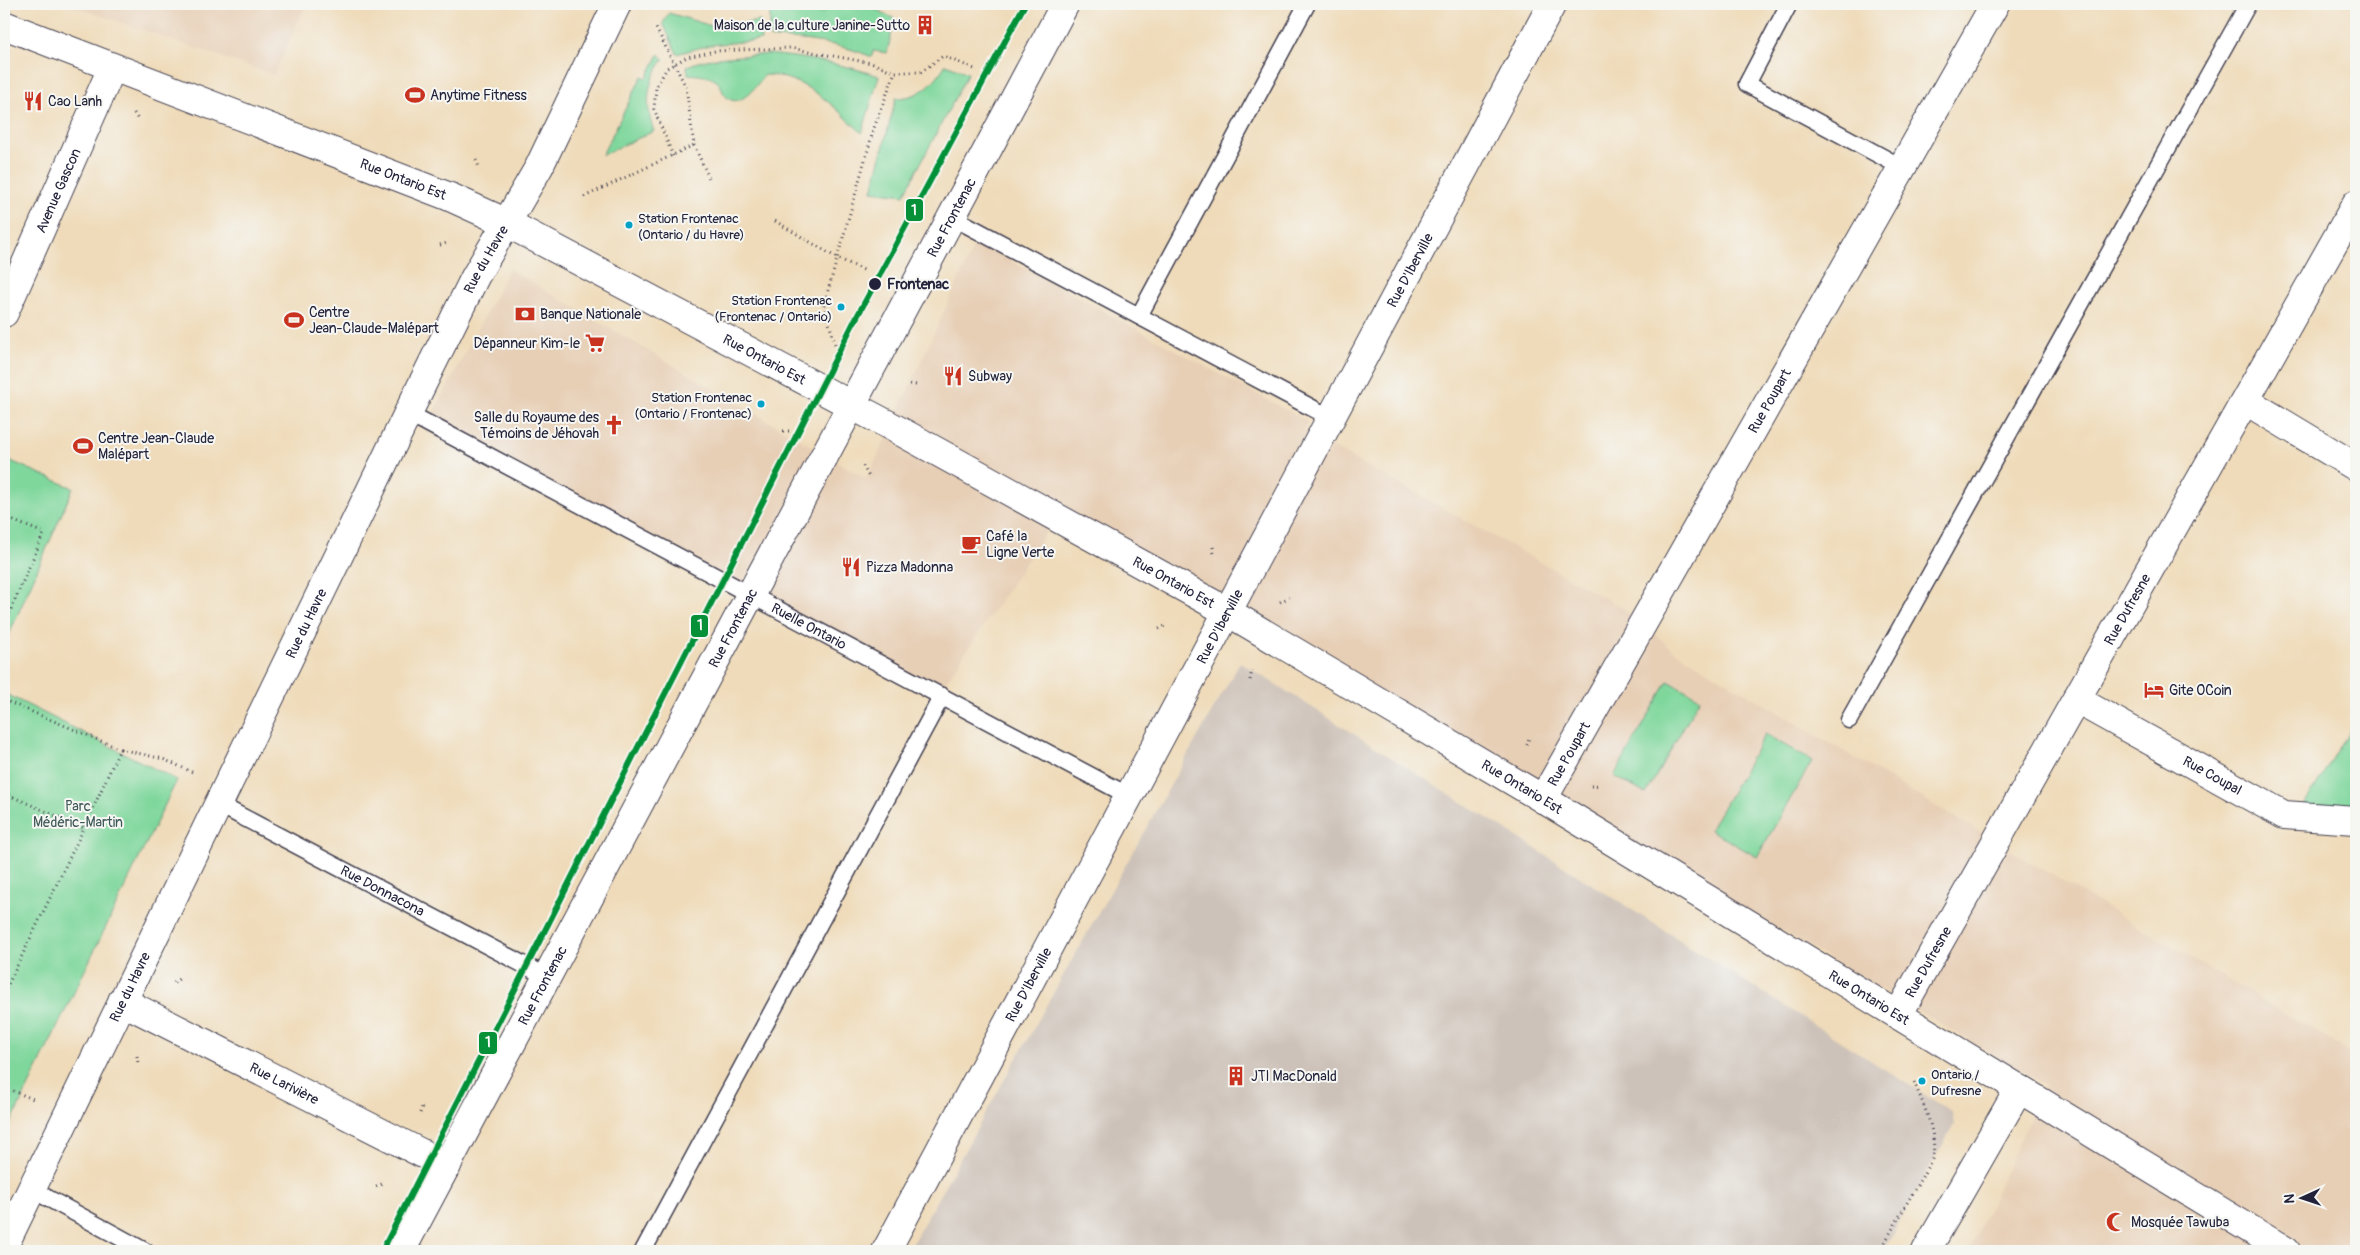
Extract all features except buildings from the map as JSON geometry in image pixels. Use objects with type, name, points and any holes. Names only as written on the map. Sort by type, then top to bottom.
[{"type":"main road","name":"Rue du Havre","points":[[4,1246],[475,277],[539,167],[617,4]]},
{"type":"main road","name":"Rue Frontenac","points":[[401,1251],[1065,4]]},
{"type":"main road","name":"Rue D'Iberville","points":[[886,1251],[1552,4]]},
{"type":"main road","name":"Rue Poupart","points":[[1543,799],[1995,4]]},
{"type":"main road","name":"Rue Ontario Est","points":[[4,25],[441,194],[507,222],[852,405],[1228,612],[1543,799],[2286,1251]]},
{"type":"main road","name":"Avenue Gascon","points":[[4,313],[112,68]]},
{"type":"main road","name":"Rue Dufresne","points":[[1898,1015],[2356,204]]},
{"type":"main road","points":[[2246,401],[2356,467]]},
{"type":"main road","name":"Rue Coupal","points":[[2077,700],[2284,815],[2356,820]]},
{"type":"main road","name":"Rue Larivière","points":[[122,1001],[446,1166]]},
{"type":"main road","points":[[1926,1251],[2019,1089]]},
{"type":"lane","points":[[1139,316],[1307,4]]},
{"type":"lane","points":[[1789,4],[1747,84],[1903,168]]},
{"type":"lane","points":[[1849,720],[2248,4]]},
{"type":"lane","points":[[952,217],[1331,418]]},
{"type":"lane","name":"Ruelle Ontario","points":[[408,413],[1129,796]]},
{"type":"lane","points":[[643,1251],[942,696]]},
{"type":"lane","name":"Rue Donnacona","points":[[218,804],[547,977]]},
{"type":"lane","points":[[31,1189],[145,1251]]},
{"type":"path","points":[[655,26],[686,87],[694,145],[709,178]]},
{"type":"path","points":[[673,156],[654,109],[656,87],[666,68],[687,57],[715,51],[790,48],[871,63],[895,72],[921,72],[943,56],[977,70]]},
{"type":"path","points":[[835,344],[824,304],[874,128],[895,72]]},
{"type":"path","points":[[133,111],[139,121]]},
{"type":"path","points":[[584,198],[694,145]]},
{"type":"path","points":[[476,160],[479,167]]},
{"type":"path","points":[[775,221],[837,258],[866,271]]},
{"type":"path","points":[[440,245],[447,243]]},
{"type":"path","points":[[910,384],[916,385]]},
{"type":"path","points":[[783,431],[790,431]]},
{"type":"path","points":[[863,466],[869,477]]},
{"type":"path","points":[[4,518],[44,533],[4,625]]},
{"type":"path","points":[[1213,547],[1214,554]]},
{"type":"path","points":[[1280,602],[1289,597]]},
{"type":"path","points":[[1159,629],[1168,625]]},
{"type":"path","points":[[1250,680],[1252,670]]},
{"type":"path","points":[[4,700],[120,749],[163,759],[192,772]]},
{"type":"path","points":[[1527,746],[1529,738]]},
{"type":"path","points":[[4,993],[120,749]]},
{"type":"path","points":[[1588,787],[1600,784]]},
{"type":"path","points":[[4,793],[84,828]]},
{"type":"path","points":[[174,983],[181,977]]},
{"type":"path","points":[[137,1056],[138,1064]]},
{"type":"path","points":[[1880,1251],[1935,1152],[1930,1126],[1913,1079]]},
{"type":"path","points":[[4,1087],[33,1099]]},
{"type":"path","points":[[420,1114],[423,1104]]},
{"type":"path","points":[[376,1186],[385,1182]]},
{"type":"shaded area","points":[[67,4],[306,4],[274,75]]},
{"type":"shaded area","points":[[976,242],[1308,422],[1303,431],[1623,608],[1675,651],[2356,1056],[2356,1251],[1969,1251],[2045,1085],[1061,510],[935,698],[424,431],[509,269],[867,479]]},
{"type":"shaded area","name":"JTI MacDonald","points":[[1240,662],[1952,1112],[1954,1125],[1883,1251],[908,1251]]},
{"type":"green space","points":[[851,3],[877,10],[895,19],[887,53],[873,51],[872,57],[847,48],[822,43],[770,38],[770,5],[803,4],[802,8],[823,13],[825,8]]},
{"type":"green space","points":[[669,13],[715,27],[760,21],[761,40],[710,45],[677,54],[663,23]]},
{"type":"green space","points":[[659,54],[664,59],[654,76],[648,103],[654,131],[602,155],[642,76],[647,78]]},
{"type":"green space","points":[[769,54],[825,62],[879,76],[862,133],[830,103],[805,86],[792,80],[779,76],[764,75],[746,96],[734,101],[728,98],[719,84],[712,78],[688,74],[687,66],[697,62],[727,57]]},
{"type":"green space","points":[[946,64],[968,73],[904,195],[872,191],[896,98],[912,95],[926,88]]},
{"type":"green space","points":[[4,458],[73,488],[4,646]]},
{"type":"green space","points":[[1668,681],[1700,698],[1646,794],[1614,776]]},
{"type":"green space","name":"Parc Médéric-Martin","points":[[4,693],[177,780],[4,1137]]},
{"type":"green space","points":[[2356,720],[2356,820],[2300,812]]},
{"type":"green space","points":[[1765,734],[1812,761],[1757,857],[1710,830]]},
{"type":"transit line","name":"1","points":[[382,1251],[852,326],[1025,4]]},
{"type":"place","name":"Maison de la culture Janine-Sutto","points":[[925,25]]},
{"type":"place","name":"Anytime Fitness","points":[[415,95]]},
{"type":"place","name":"Cao Lanh","points":[[33,101]]},
{"type":"place","name":"Station Frontenac (Ontario / du Havre)","points":[[629,225]]},
{"type":"place","name":"Frontenac","points":[[875,284]]},
{"type":"place","name":"Station Frontenac (Frontenac / Ontario)","points":[[841,307]]},
{"type":"place","name":"Banque Nationale","points":[[525,314]]},
{"type":"place","name":"Centre Jean-Claude-Malépart","points":[[294,320]]},
{"type":"place","name":"Dépanneur Kim-Ie","points":[[595,343]]},
{"type":"place","name":"Subway","points":[[953,376]]},
{"type":"place","name":"Station Frontenac (Ontario / Frontenac)","points":[[761,404]]},
{"type":"place","name":"Salle du Royaume des Témoins de Jéhovah","points":[[614,425]]},
{"type":"place","name":"Centre Jean-Claude Malépart","points":[[83,446]]},
{"type":"place","name":"Café la Ligne Verte","points":[[971,544]]},
{"type":"place","name":"Pizza Madonna","points":[[851,567]]},
{"type":"place","name":"Gite OCoin","points":[[2154,690]]},
{"type":"place","name":"JTI MacDonald","points":[[1236,1076]]},
{"type":"place","name":"Ontario / Dufresne","points":[[1922,1081]]},
{"type":"place","name":"Mosquée Tawuba","points":[[2116,1222]]}]
